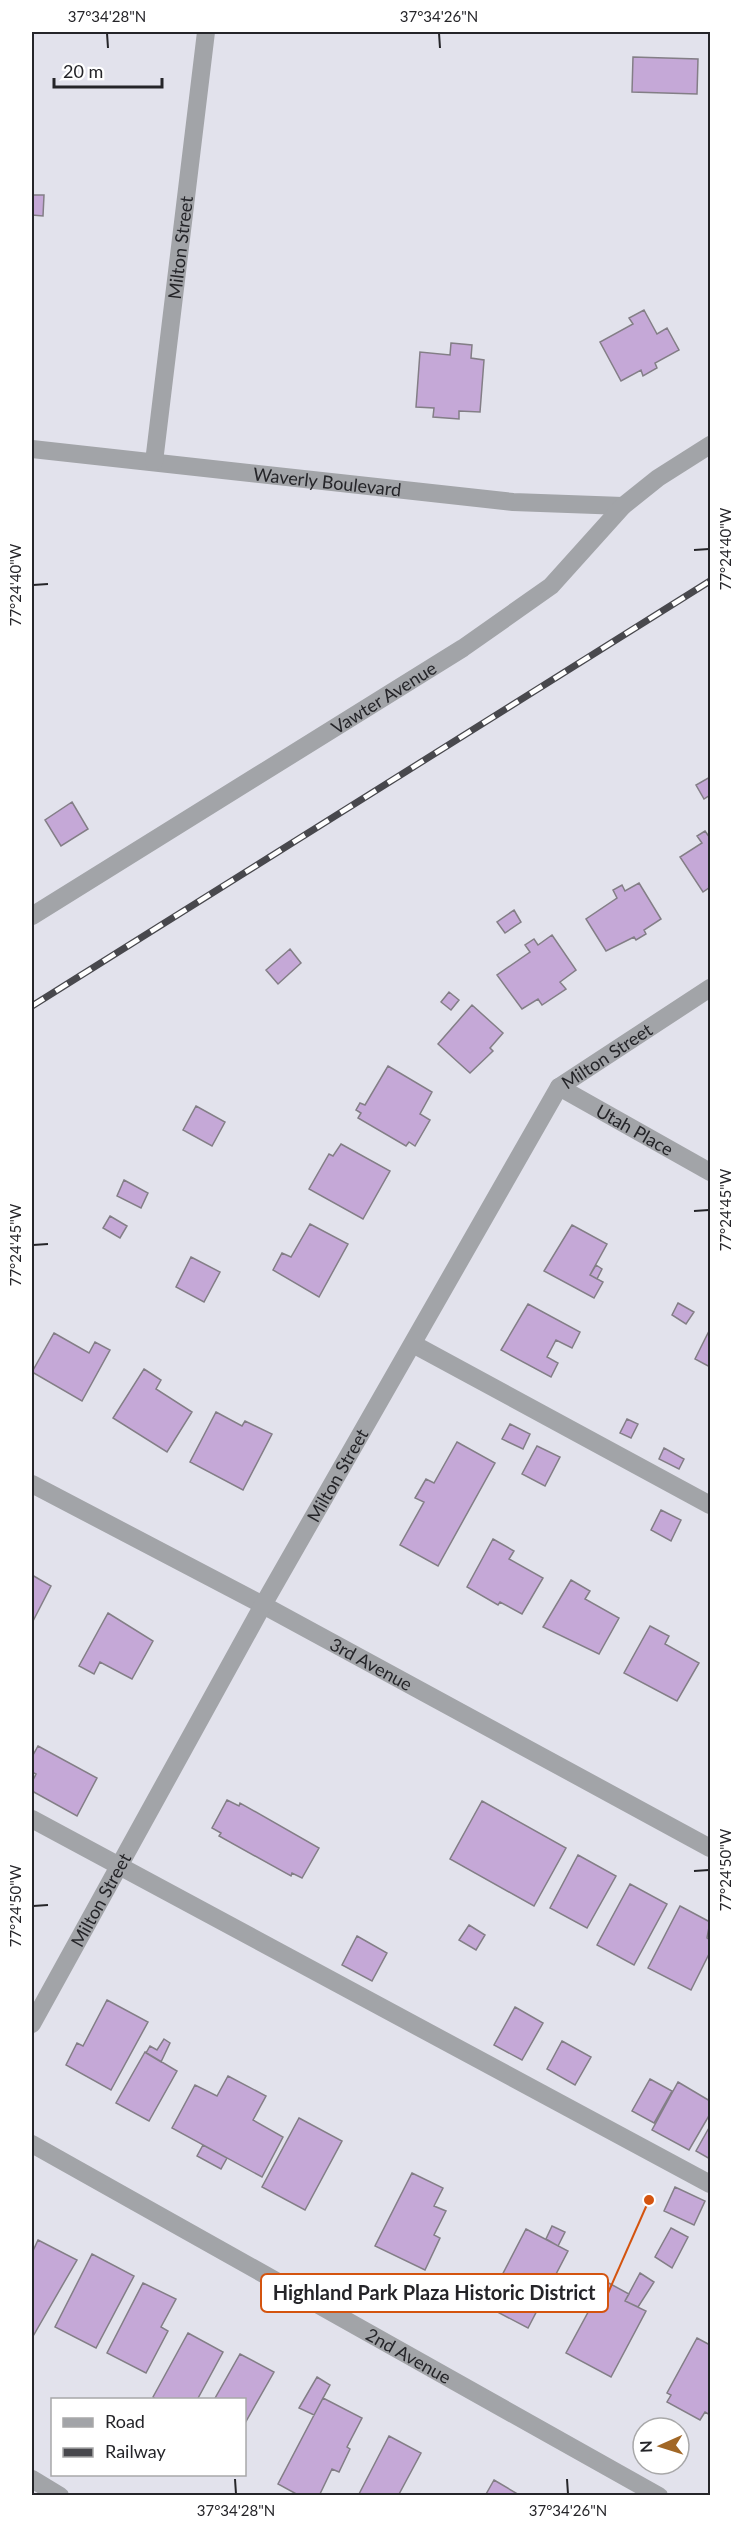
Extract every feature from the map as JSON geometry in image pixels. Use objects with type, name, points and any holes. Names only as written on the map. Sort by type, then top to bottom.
[{"type":"street","name":"Milton Street","points":[[154,462],[206,32]]},
{"type":"street","name":"Vawter Avenue","points":[[32,916],[463,648],[551,586],[623,506],[658,478],[711,445]]},
{"type":"street","name":"Waverly Boulevard","points":[[32,449],[513,502],[623,506]]},
{"type":"street","name":"Milton Street","points":[[32,2024],[263,1605],[559,1088],[711,988]]},
{"type":"street","name":"Utah Place","points":[[559,1088],[711,1172]]},
{"type":"street","points":[[413,1344],[711,1505]]},
{"type":"street","name":"3rd Avenue","points":[[32,1484],[263,1605],[711,1848]]},
{"type":"street","points":[[32,1819],[118,1868],[711,2184]]},
{"type":"street","name":"2nd Avenue","points":[[32,2144],[659,2496]]},
{"type":"street","points":[[32,2480],[60,2496]]},
{"type":"building","points":[[633,57],[698,59],[697,94],[632,92]]},
{"type":"building","points":[[32,195],[44,195],[43,216],[32,215]]},
{"type":"building","points":[[644,310],[657,334],[667,328],[679,350],[655,363],[657,368],[643,376],[641,370],[621,381],[600,342],[633,324],[629,318]]},
{"type":"building","points":[[451,343],[472,345],[471,358],[484,360],[480,412],[459,411],[459,419],[433,417],[434,408],[416,407],[420,352],[450,355]]},
{"type":"building","points":[[710,777],[710,795],[704,799],[696,785]]},
{"type":"building","points":[[72,802],[88,829],[61,846],[45,820]]},
{"type":"building","points":[[705,831],[710,838],[710,887],[703,892],[680,857],[702,843],[697,836]]},
{"type":"building","points":[[639,883],[661,919],[644,930],[646,934],[636,940],[634,937],[606,951],[586,919],[617,898],[613,890],[622,885],[625,891]]},
{"type":"building","points":[[514,910],[521,922],[505,933],[497,922]]},
{"type":"building","points":[[552,935],[576,970],[560,982],[566,989],[542,1005],[538,999],[522,1009],[497,975],[530,952],[525,945],[534,939],[538,945]]},
{"type":"building","points":[[290,949],[301,963],[278,984],[266,970]]},
{"type":"building","points":[[449,992],[459,1000],[451,1010],[441,1002]]},
{"type":"building","points":[[472,1005],[503,1033],[490,1048],[493,1051],[470,1073],[438,1044]]},
{"type":"building","points":[[388,1066],[432,1092],[420,1114],[430,1120],[415,1146],[409,1142],[406,1146],[358,1118],[361,1113],[356,1110],[360,1103],[365,1105]]},
{"type":"building","points":[[196,1106],[225,1122],[212,1146],[183,1130]]},
{"type":"building","points":[[341,1144],[390,1171],[363,1219],[309,1189],[329,1154],[333,1156]]},
{"type":"building","points":[[124,1180],[148,1193],[141,1208],[117,1196]]},
{"type":"building","points":[[110,1216],[127,1226],[120,1238],[103,1228]]},
{"type":"building","points":[[310,1224],[348,1244],[319,1297],[273,1270],[282,1253],[291,1257]]},
{"type":"building","points":[[572,1225],[607,1244],[590,1275],[603,1282],[594,1298],[544,1271]]},
{"type":"building","points":[[191,1257],[220,1272],[204,1302],[176,1287]]},
{"type":"building","points":[[596,1265],[602,1269],[597,1279],[590,1275]]},
{"type":"building","points":[[678,1303],[694,1312],[686,1324],[672,1315]]},
{"type":"building","points":[[528,1304],[580,1332],[572,1348],[556,1340],[547,1357],[558,1363],[551,1377],[501,1350]]},
{"type":"building","points":[[710,1329],[710,1367],[695,1359]]},
{"type":"building","points":[[54,1333],[89,1353],[95,1342],[110,1350],[82,1401],[32,1372]]},
{"type":"building","points":[[144,1369],[161,1380],[156,1389],[192,1412],[167,1452],[113,1418]]},
{"type":"building","points":[[216,1412],[242,1426],[245,1421],[272,1434],[243,1490],[190,1462]]},
{"type":"building","points":[[627,1419],[638,1424],[631,1438],[620,1433]]},
{"type":"building","points":[[510,1424],[530,1434],[523,1449],[502,1439]]},
{"type":"building","points":[[457,1442],[495,1463],[438,1566],[400,1545],[424,1502],[415,1498],[426,1479],[434,1483]]},
{"type":"building","points":[[537,1446],[560,1457],[545,1486],[522,1474]]},
{"type":"building","points":[[664,1448],[684,1459],[679,1469],[659,1459]]},
{"type":"building","points":[[661,1510],[681,1520],[671,1541],[651,1530]]},
{"type":"building","points":[[493,1539],[514,1551],[509,1559],[543,1578],[522,1614],[500,1602],[498,1605],[467,1587]]},
{"type":"building","points":[[32,1575],[51,1586],[32,1623]]},
{"type":"building","points":[[571,1580],[590,1591],[585,1599],[619,1618],[599,1654],[543,1627]]},
{"type":"building","points":[[108,1613],[153,1641],[132,1679],[100,1662],[94,1674],[79,1666]]},
{"type":"building","points":[[650,1626],[669,1636],[665,1644],[699,1663],[677,1701],[624,1673]]},
{"type":"building","points":[[38,1746],[97,1778],[77,1816],[32,1791],[32,1782],[36,1774],[32,1772],[32,1757]]},
{"type":"building","points":[[227,1800],[239,1806],[240,1803],[319,1848],[302,1878],[292,1873],[291,1876],[219,1836],[221,1833],[212,1828]]},
{"type":"building","points":[[482,1801],[566,1848],[534,1906],[450,1859]]},
{"type":"building","points":[[578,1855],[616,1876],[587,1928],[550,1908]]},
{"type":"building","points":[[630,1884],[667,1904],[634,1965],[597,1945]]},
{"type":"building","points":[[680,1906],[710,1922],[707,1938],[710,1940],[710,1952],[691,1990],[648,1968]]},
{"type":"building","points":[[469,1925],[485,1935],[476,1950],[459,1940]]},
{"type":"building","points":[[357,1936],[387,1953],[372,1981],[342,1965]]},
{"type":"building","points":[[107,2000],[148,2022],[111,2090],[66,2065],[77,2043],[83,2046]]},
{"type":"building","points":[[515,2007],[543,2023],[522,2060],[494,2045]]},
{"type":"building","points":[[164,2039],[170,2043],[161,2062],[146,2053],[150,2046],[157,2050]]},
{"type":"building","points":[[562,2041],[591,2057],[575,2085],[547,2069]]},
{"type":"building","points":[[145,2052],[177,2071],[149,2121],[116,2103]]},
{"type":"building","points":[[228,2076],[266,2096],[253,2120],[283,2137],[262,2177],[172,2128],[195,2085],[217,2096]]},
{"type":"building","points":[[650,2079],[672,2091],[654,2123],[632,2111]]},
{"type":"building","points":[[678,2082],[710,2101],[710,2114],[689,2150],[652,2130]]},
{"type":"building","points":[[299,2118],[342,2141],[305,2210],[262,2187]]},
{"type":"building","points":[[710,2126],[710,2159],[696,2151]]},
{"type":"building","points":[[203,2145],[227,2158],[221,2169],[197,2156]]},
{"type":"building","points":[[412,2173],[443,2188],[434,2206],[446,2211],[434,2235],[440,2238],[425,2270],[375,2246]]},
{"type":"building","points":[[675,2187],[705,2201],[694,2225],[664,2211]]},
{"type":"building","points":[[552,2226],[565,2232],[558,2246],[546,2239]]},
{"type":"building","points":[[671,2228],[688,2237],[672,2268],[655,2257]]},
{"type":"building","points":[[526,2229],[568,2251],[528,2328],[486,2306]]},
{"type":"building","points":[[38,2240],[77,2260],[32,2338],[32,2253]]},
{"type":"building","points":[[92,2254],[134,2276],[96,2348],[55,2327]]},
{"type":"building","points":[[640,2273],[654,2282],[638,2307],[625,2301]]},
{"type":"building","points":[[605,2281],[629,2294],[625,2301],[646,2311],[611,2377],[566,2353]]},
{"type":"building","points":[[143,2283],[176,2299],[161,2327],[168,2331],[146,2373],[107,2353]]},
{"type":"building","points":[[188,2333],[223,2352],[198,2398],[153,2397]]},
{"type":"building","points":[[697,2338],[710,2345],[710,2415],[705,2412],[700,2420],[667,2402],[671,2395],[667,2393]]},
{"type":"building","points":[[240,2354],[274,2372],[246,2421],[246,2398],[215,2398]]},
{"type":"building","points":[[317,2377],[330,2385],[314,2415],[299,2408]]},
{"type":"building","points":[[323,2398],[362,2418],[347,2447],[350,2449],[339,2472],[332,2469],[319,2496],[300,2496],[278,2484]]},
{"type":"building","points":[[389,2436],[421,2453],[398,2496],[358,2496]]},
{"type":"building","points":[[494,2480],[521,2496],[485,2496]]},
{"type":"railway","points":[[32,1006],[710,581]]},
{"type":"place","name":"Highland Park Plaza Historic District","points":[[649,2200]]}]
